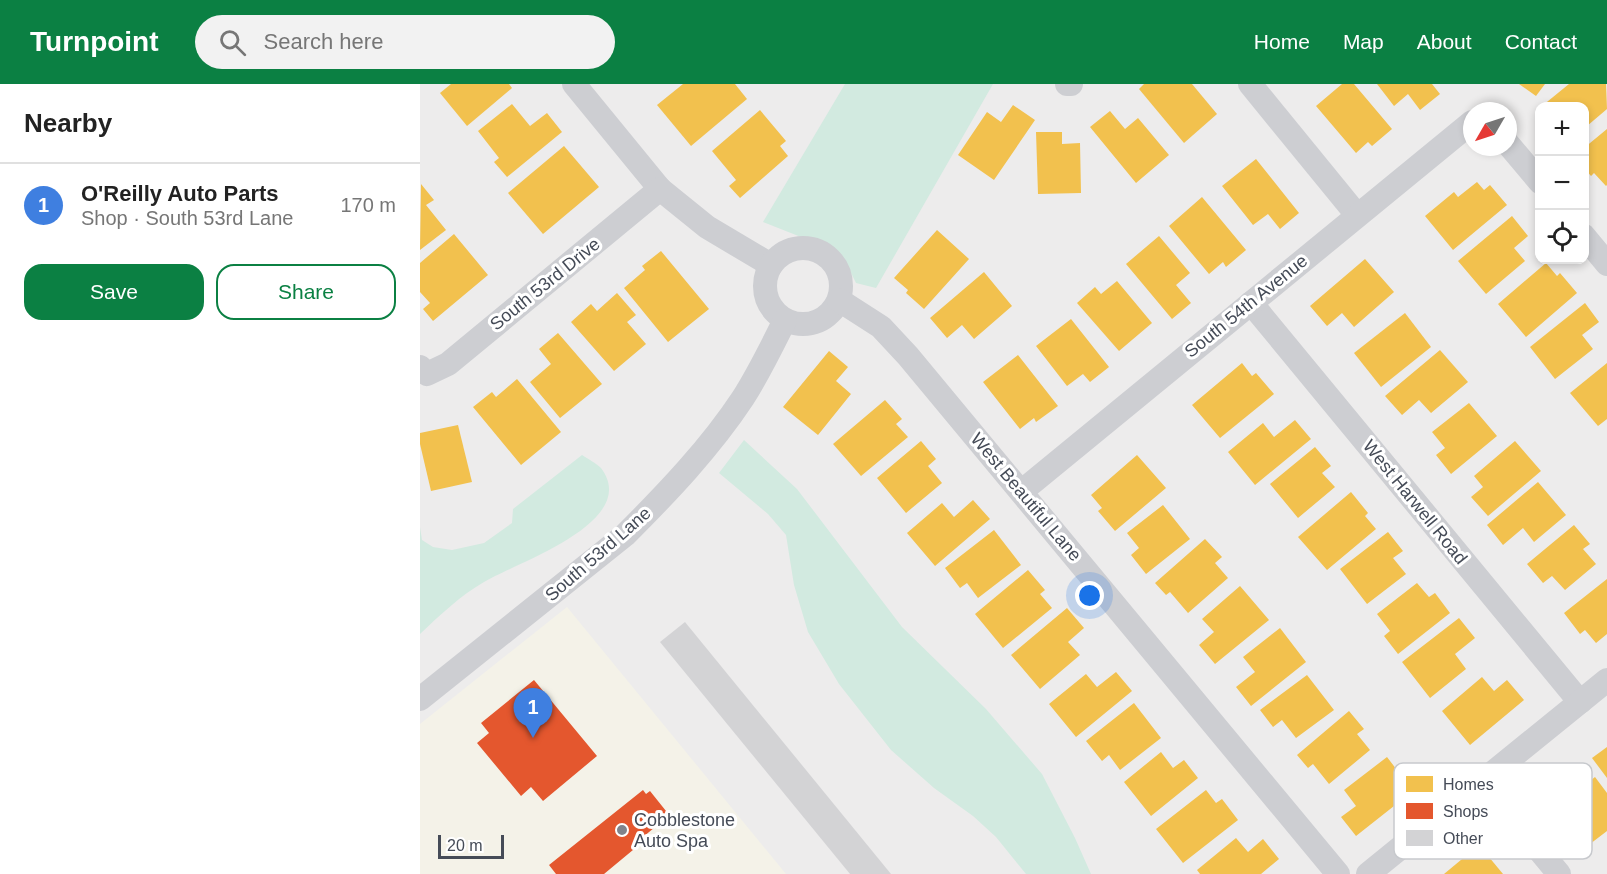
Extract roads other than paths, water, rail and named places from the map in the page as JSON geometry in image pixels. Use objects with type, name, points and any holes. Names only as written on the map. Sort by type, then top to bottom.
[{"type":"street","points":[[574,84],[660,189],[707,227],[771,265]]},
{"type":"street","points":[[1250,84],[1357,215]]},
{"type":"street","name":"South 54th Avenue","points":[[1022,491],[1463,129]]},
{"type":"street","points":[[1517,155],[1535,177]]},
{"type":"street","name":"South 53rd Drive","points":[[424,370],[448,364],[660,189]]},
{"type":"street","points":[[1589,242],[1607,264]]},
{"type":"street","points":[[804,248],[817,250],[828,257],[841,278],[842,291],[839,300],[831,314],[821,321],[809,325],[796,324],[785,320],[775,312],[768,301],[765,289],[766,277],[771,265],[780,255],[804,248]]},
{"type":"street","name":"West Beautiful Lane","points":[[839,300],[881,327],[915,364],[1338,874]]},
{"type":"street","name":"West Harwell Road","points":[[1251,303],[1580,702]]},
{"type":"street","name":"South 53rd Lane","points":[[420,699],[625,535],[652,508],[687,470],[744,397],[785,320]]},
{"type":"street","points":[[1504,763],[1607,680]]},
{"type":"street","points":[[1368,874],[1394,853]]},
{"type":"street","points":[[1547,859],[1559,874]]},
{"type":"place","name":"O'Reilly Auto Parts","points":[[533,738]]},
{"type":"place","name":"Cobblestone Auto Spa","points":[[622,830]]}]
